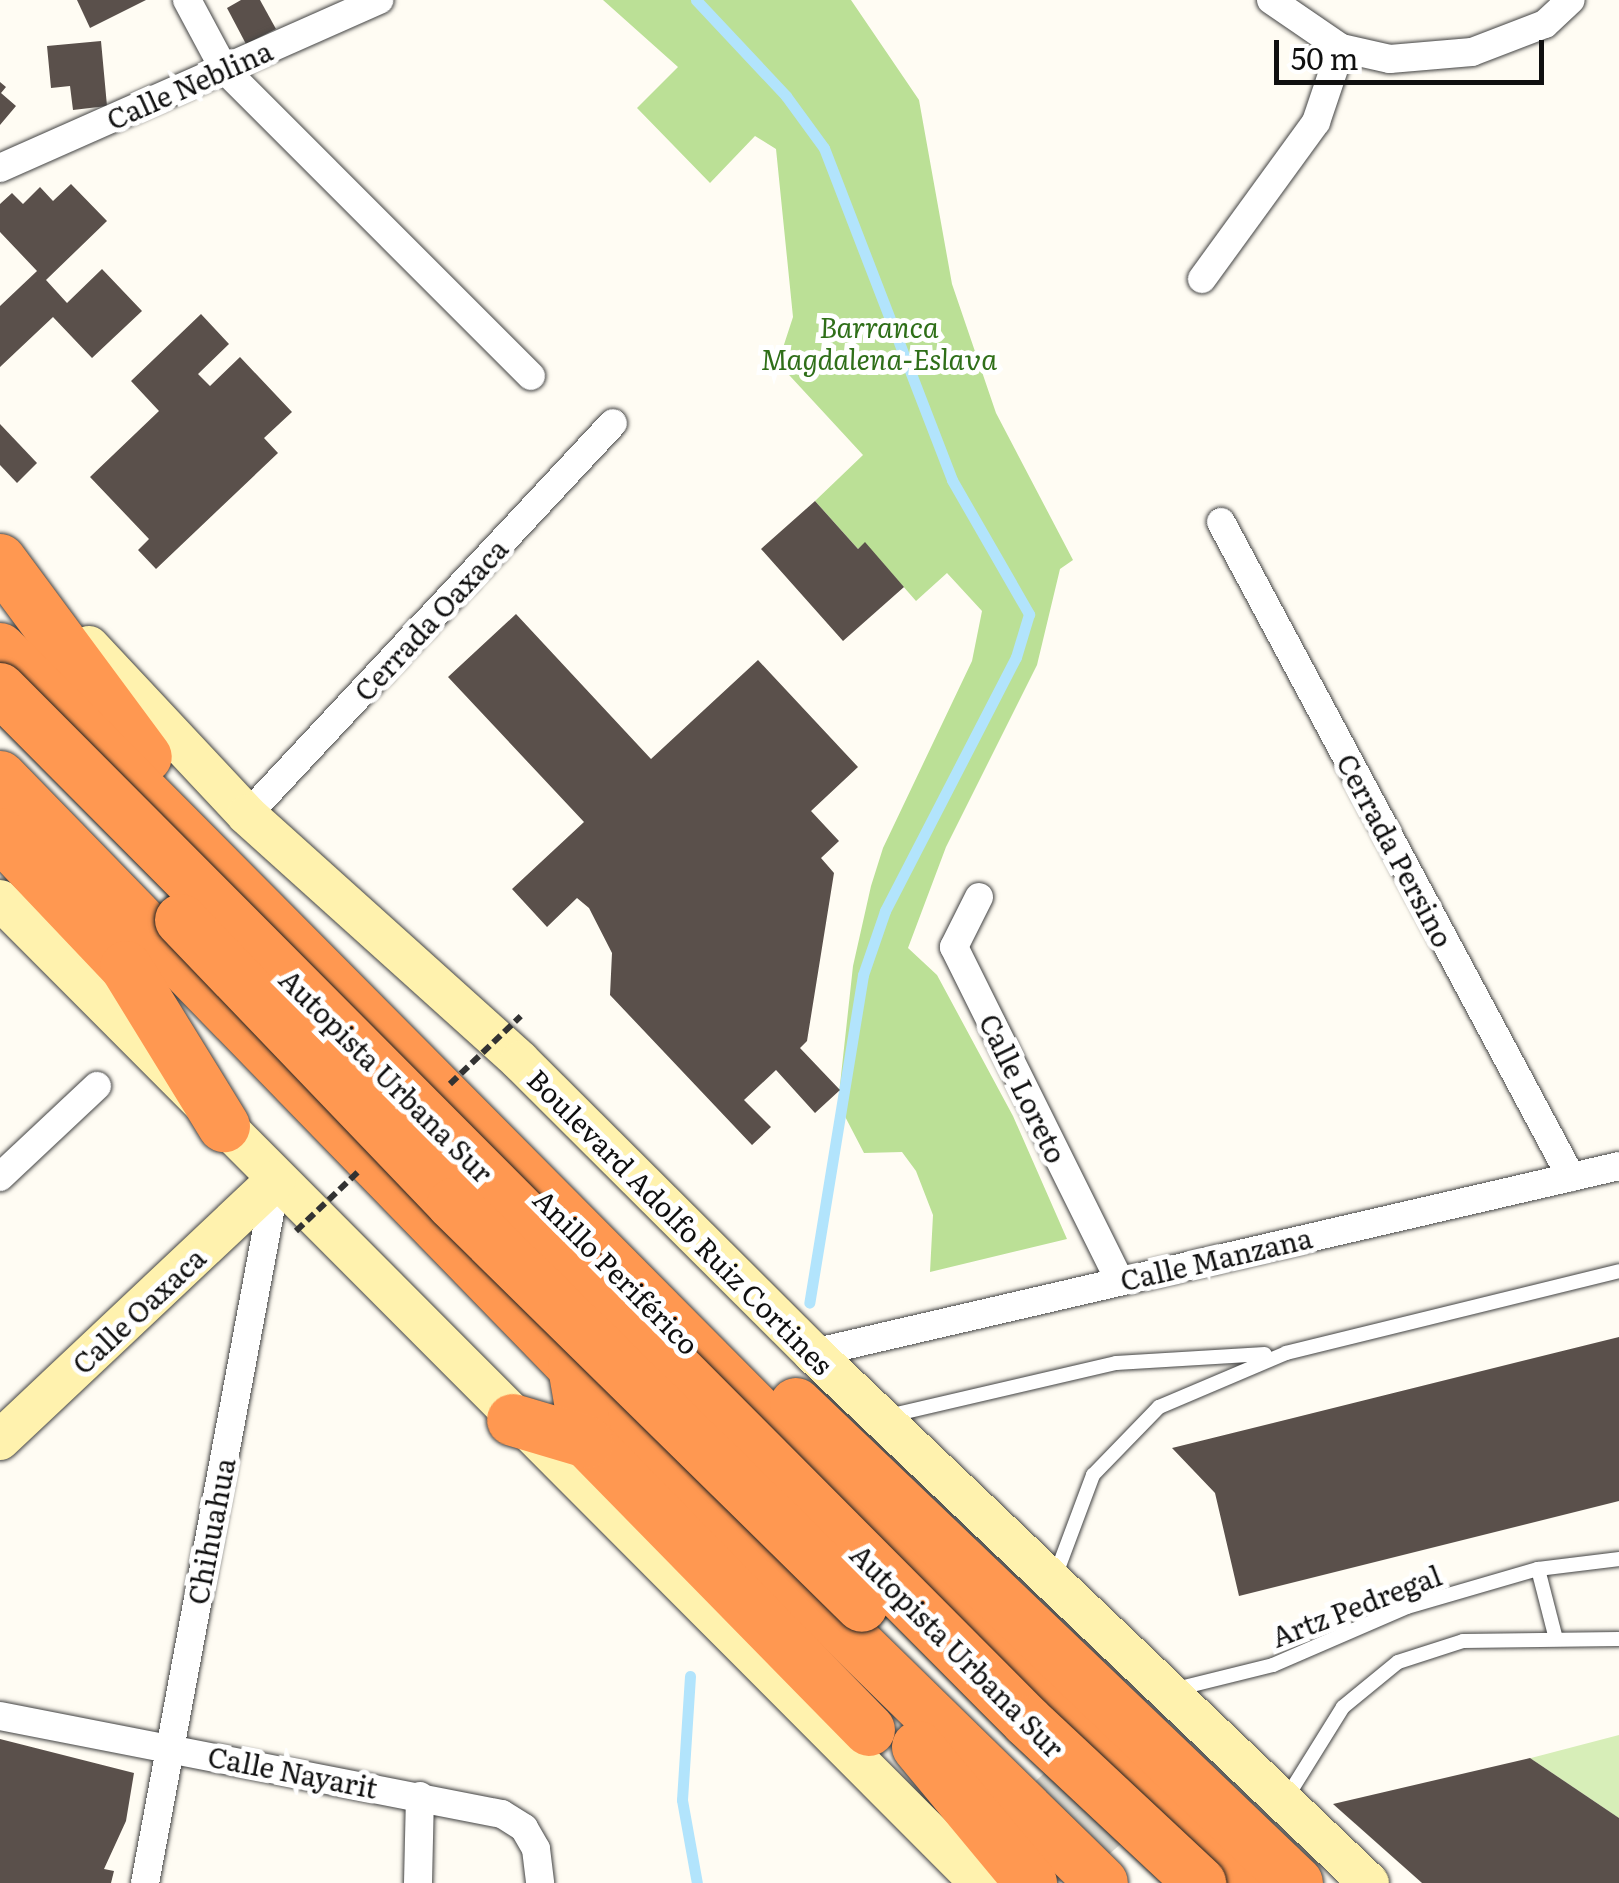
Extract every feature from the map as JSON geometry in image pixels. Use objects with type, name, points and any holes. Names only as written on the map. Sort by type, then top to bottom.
[{"type":"highway","points":[[0,560],[251,898]]},
{"type":"highway","name":"Anillo Periférico","points":[[0,648],[1053,1709],[1244,1883]]},
{"type":"highway","name":"Autopista Urbana Sur","points":[[0,689],[1028,1722],[1200,1883]]},
{"type":"highway","name":"Autopista Urbana Sur","points":[[0,738],[454,1204],[1027,1768],[1156,1883]]},
{"type":"highway","points":[[0,777],[574,1368],[1102,1883]]},
{"type":"highway","points":[[0,834],[126,967],[224,1126]]},
{"type":"highway","points":[[642,1296],[721,1338],[866,1468],[1036,1641],[1297,1883]]},
{"type":"highway","points":[[574,1368],[586,1442]]},
{"type":"highway","points":[[512,1420],[586,1442],[869,1730]]},
{"type":"highway","points":[[695,1488],[1031,1883]]},
{"type":"main road","name":"Boulevard Adolfo Ruiz Cortines","points":[[0,551],[246,815],[520,1061],[880,1418],[1369,1883]]},
{"type":"main road","points":[[0,900],[512,1420],[980,1883]]},
{"type":"main road","name":"Calle Oaxaca","points":[[0,1440],[276,1180]]},
{"type":"street","points":[[187,0],[224,69],[382,232],[532,376]]},
{"type":"street","name":"Calle Neblina","points":[[0,168],[379,0]]},
{"type":"street","points":[[1271,0],[1341,48],[1390,59],[1472,52],[1545,24],[1571,0]]},
{"type":"street","points":[[1202,279],[1316,122],[1341,48]]},
{"type":"street","name":"Cerrada Oaxaca","points":[[246,815],[614,422]]},
{"type":"street","name":"Cerrada Persino","points":[[1221,522],[1571,1177]]},
{"type":"street","name":"Calle Loreto","points":[[979,897],[954,947],[1119,1280]]},
{"type":"street","points":[[0,1177],[97,1086]]},
{"type":"street","name":"Calle Manzana","points":[[813,1353],[1619,1166]]},
{"type":"street","name":"Chihuahua","points":[[145,1883],[276,1180]]},
{"type":"street","name":"Calle Nayarit","points":[[0,1716],[502,1814],[524,1828],[536,1849],[540,1883]]},
{"type":"street","points":[[418,1883],[420,1796]]},
{"type":"lane","points":[[1054,1580],[1093,1475],[1114,1447],[1159,1407],[1286,1353],[1619,1271]]},
{"type":"lane","points":[[880,1418],[1116,1363],[1286,1353]]},
{"type":"lane","name":"Artz Pedregal","points":[[1170,1690],[1273,1665],[1407,1607],[1538,1569],[1619,1560]]},
{"type":"lane","points":[[1538,1569],[1556,1638]]},
{"type":"lane","points":[[1284,1802],[1343,1707],[1398,1662],[1463,1641],[1619,1639]]},
{"type":"green space","name":"Barranca Magdalena-Eslava","points":[[603,0],[851,0],[919,100],[952,284],[996,413],[1073,560],[1060,569],[1037,665],[946,847],[908,948],[937,975],[1013,1116],[1067,1239],[930,1272],[933,1215],[916,1171],[902,1152],[864,1153],[838,1103],[853,966],[871,886],[883,848],[972,661],[982,611],[947,573],[916,601],[865,543],[858,549],[815,501],[863,455],[778,363],[793,317],[776,149],[755,136],[710,183],[637,108],[678,67]]},
{"type":"green space","points":[[1619,1735],[1619,1818],[1530,1758],[1531,1758]]},
{"type":"building","points":[[77,0],[146,0],[90,28]]},
{"type":"building","points":[[241,0],[260,0],[276,29],[246,44],[227,8]]},
{"type":"building","points":[[101,41],[107,106],[73,110],[70,86],[51,88],[47,46]]},
{"type":"building","points":[[0,82],[6,87],[1,93],[16,106],[0,125]]},
{"type":"building","points":[[71,184],[107,221],[46,280],[67,303],[102,269],[142,311],[92,358],[53,317],[0,367],[0,306],[37,271],[0,232],[0,204],[12,193],[23,204],[40,187],[53,201]]},
{"type":"building","points":[[201,314],[229,344],[198,374],[210,386],[240,357],[292,412],[264,438],[278,453],[156,569],[138,550],[149,539],[90,477],[159,411],[131,381]]},
{"type":"building","points":[[0,424],[37,463],[17,483],[0,465]]},
{"type":"building","points":[[815,501],[858,549],[865,542],[904,587],[843,641],[761,549]]},
{"type":"building","points":[[516,614],[651,759],[758,660],[858,767],[811,811],[839,841],[821,858],[834,873],[807,1041],[800,1048],[840,1090],[815,1113],[776,1070],[744,1100],[771,1127],[752,1145],[610,995],[612,953],[589,908],[577,898],[547,927],[512,889],[584,822],[448,677]]},
{"type":"building","points":[[1619,1337],[1619,1501],[1239,1596],[1215,1493],[1172,1448]]},
{"type":"building","points":[[0,1739],[134,1773],[126,1821],[104,1869],[114,1871],[111,1883],[0,1883]]},
{"type":"building","points":[[1530,1758],[1619,1818],[1619,1883],[1422,1883],[1333,1804]]},
{"type":"waterway","points":[[696,0],[786,96],[824,148],[952,480],[1029,614],[1016,657],[885,911],[863,975],[809,1303]]},
{"type":"waterway","points":[[690,1676],[682,1800],[697,1883]]},
{"type":"tunnel","points":[[989,1826],[1050,1803],[1118,1742]]},
{"type":"tunnel","points":[[1063,1883],[1079,1846],[1155,1780]]}]
